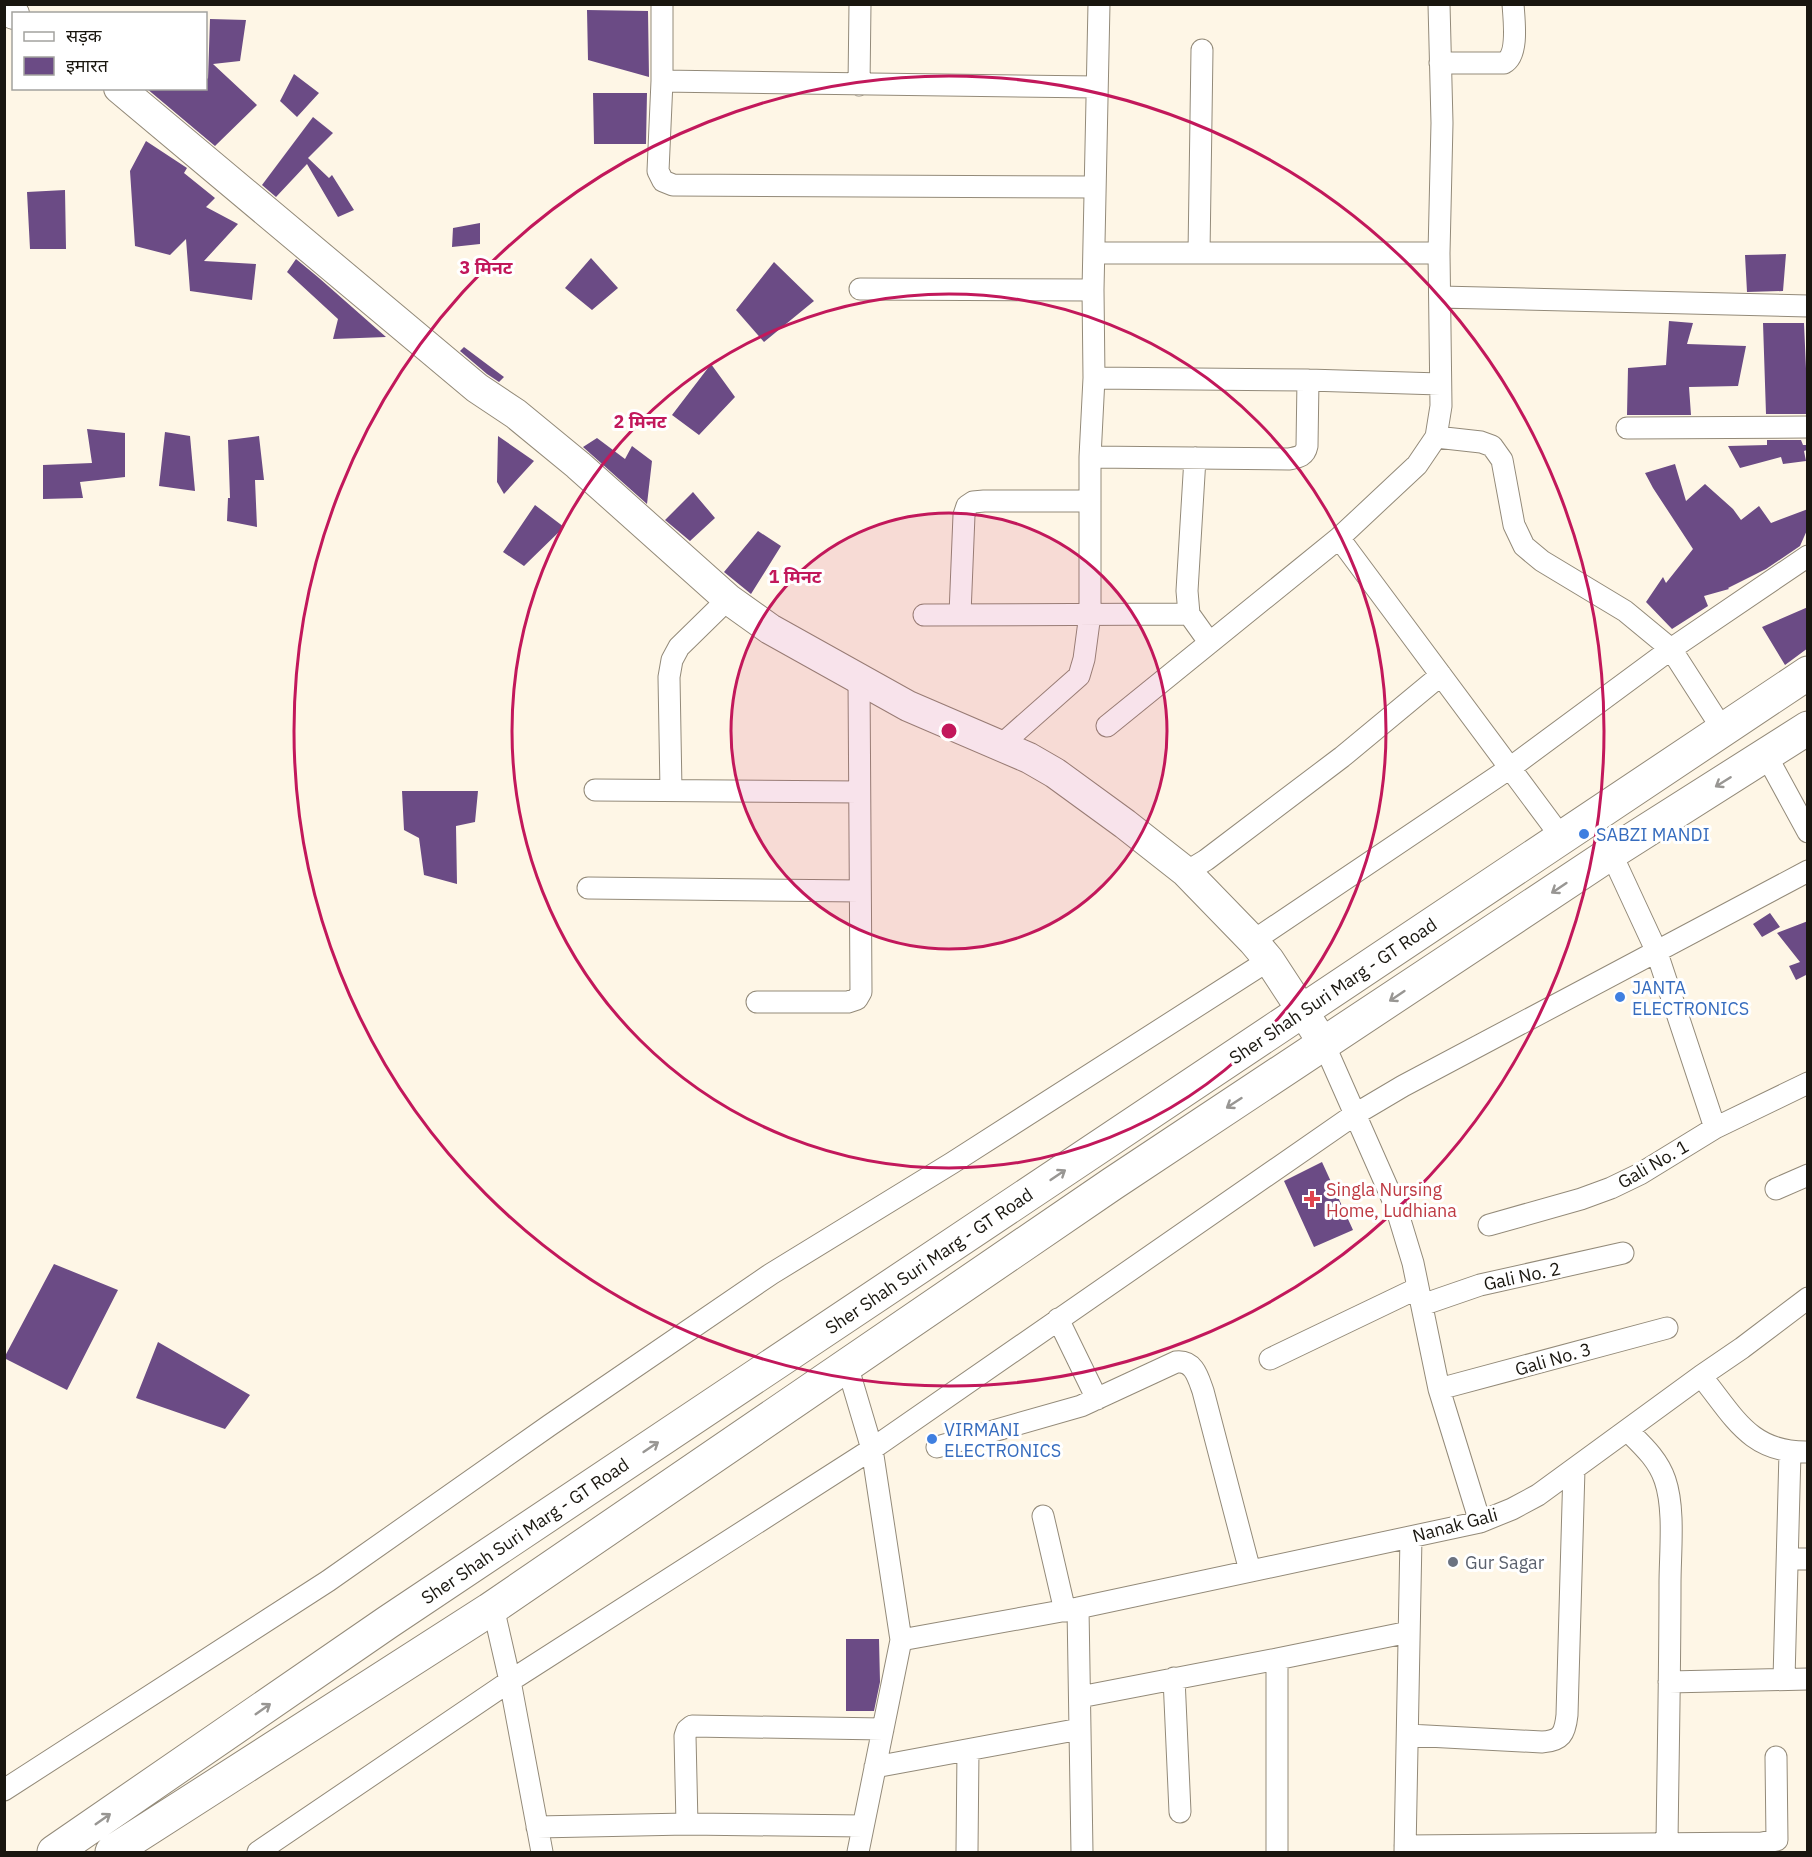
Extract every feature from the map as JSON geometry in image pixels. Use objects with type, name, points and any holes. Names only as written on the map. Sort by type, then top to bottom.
[{"type":"main road","name":"Sher Shah Suri Marg - GT Road","points":[[54,1852],[388,1622],[1808,673]]},
{"type":"main road","points":[[112,1852],[493,1607],[1112,1184],[1611,854],[1808,728]]},
{"type":"street","points":[[663,4],[663,81],[658,171],[663,181],[673,185],[1095,187]]},
{"type":"street","points":[[859,85],[860,4]]},
{"type":"street","points":[[1001,745],[1079,676],[1084,659],[1090,614],[1090,457],[1094,378],[1095,187],[1100,4]]},
{"type":"street","points":[[1107,726],[1339,538],[1417,465],[1436,437],[1441,406],[1439,253],[1442,123],[1439,4]]},
{"type":"street","points":[[1440,63],[1504,63],[1508,61],[1513,52],[1513,4]]},
{"type":"street","points":[[1198,253],[1202,50]]},
{"type":"street","points":[[663,81],[1097,87]]},
{"type":"street","points":[[120,90],[477,388],[516,414],[578,465],[728,599],[770,628],[908,706],[1001,745],[1055,773],[1125,824],[1186,873],[1261,950],[1324,1044],[1396,1207],[1413,1263],[1439,1389],[1480,1522]]},
{"type":"street","points":[[1095,253],[1439,253]]},
{"type":"street","points":[[860,289],[1094,290]]},
{"type":"street","points":[[1440,297],[1808,306]]},
{"type":"street","points":[[1094,378],[1440,384]]},
{"type":"street","points":[[1090,457],[1289,459],[1302,456],[1308,446],[1308,380]]},
{"type":"street","points":[[1627,428],[1808,428]]},
{"type":"street","points":[[1436,437],[1481,442],[1492,446],[1502,460],[1514,525],[1524,546],[1542,561],[1625,610],[1671,649],[1723,729]]},
{"type":"street","points":[[1195,458],[1187,591],[1189,614],[1209,642]]},
{"type":"street","points":[[960,614],[964,514],[967,506],[973,502],[984,501],[1090,501]]},
{"type":"street","points":[[1339,538],[1562,838]]},
{"type":"street","points":[[4,1790],[328,1581],[771,1274],[962,1156],[1261,950],[1671,649],[1808,555]]},
{"type":"street","points":[[671,790],[669,677],[672,660],[679,646],[728,599]]},
{"type":"street","points":[[924,615],[1189,614]]},
{"type":"street","points":[[1186,873],[1206,861],[1342,757],[1441,675]]},
{"type":"street","points":[[757,1002],[848,1002],[856,999],[861,992],[859,679]]},
{"type":"street","points":[[1766,755],[1808,831]]},
{"type":"street","points":[[595,790],[859,792]]},
{"type":"street","points":[[1611,854],[1656,950],[1715,1128]]},
{"type":"street","points":[[258,1852],[510,1681],[872,1449],[1354,1115],[1403,1086],[1656,950],[1808,871]]},
{"type":"street","points":[[588,888],[860,891]]},
{"type":"street","name":"Gali No. 1","points":[[1489,1225],[1568,1203],[1611,1188],[1640,1174],[1715,1128],[1808,1083]]},
{"type":"street","points":[[1776,1189],[1808,1175]]},
{"type":"street","name":"Gali No. 2","points":[[1270,1359],[1420,1296],[1623,1253]]},
{"type":"street","name":"Nanak Gali","points":[[901,1640],[1072,1609],[1480,1522],[1538,1495],[1808,1298]]},
{"type":"street","points":[[1058,1319],[1096,1399]]},
{"type":"street","name":"Gali No. 3","points":[[1439,1389],[1667,1328]]},
{"type":"street","points":[[937,1447],[1081,1406],[1176,1362],[1184,1361],[1190,1364],[1196,1373],[1203,1391],[1250,1571]]},
{"type":"street","points":[[847,1365],[872,1449],[901,1640],[858,1852]]},
{"type":"street","points":[[1701,1376],[1754,1439],[1772,1448],[1799,1452],[1798,1559],[1784,1680]]},
{"type":"street","points":[[1626,1430],[1654,1457],[1668,1491],[1670,1682],[1667,1844]]},
{"type":"street","points":[[1408,1735],[1553,1742],[1563,1733],[1567,1716],[1574,1469]]},
{"type":"street","points":[[1043,1516],[1072,1609],[1080,1697],[1082,1852]]},
{"type":"street","points":[[1411,1537],[1405,1849],[1762,1843],[1777,1840],[1776,1757]]},
{"type":"street","points":[[493,1607],[510,1681],[542,1852]]},
{"type":"street","points":[[1080,1697],[1409,1632]]},
{"type":"street","points":[[1277,1659],[1277,1852]]},
{"type":"street","points":[[1174,1678],[1180,1812]]},
{"type":"street","points":[[1670,1682],[1808,1680]]},
{"type":"street","points":[[687,1824],[685,1736],[687,1730],[692,1726],[883,1729]]},
{"type":"street","points":[[875,1767],[1080,1729]]},
{"type":"street","points":[[967,1852],[968,1750]]},
{"type":"street","points":[[537,1827],[687,1824],[863,1826]]},
{"type":"building","points":[[587,10],[648,11],[649,77],[588,60]]},
{"type":"building","points":[[210,19],[246,20],[240,61],[213,64],[257,105],[215,146],[148,90],[207,90]]},
{"type":"building","points":[[294,74],[319,93],[297,117],[280,101]]},
{"type":"building","points":[[593,93],[647,93],[646,144],[594,144]]},
{"type":"building","points":[[313,117],[333,133],[308,158],[329,178],[332,175],[354,210],[338,217],[307,164],[276,197],[262,185]]},
{"type":"building","points":[[146,141],[187,168],[184,173],[215,198],[206,207],[238,224],[204,261],[256,264],[252,300],[190,291],[186,239],[170,255],[135,246],[130,171]]},
{"type":"building","points":[[65,190],[66,249],[30,249],[27,192]]},
{"type":"building","points":[[480,223],[480,244],[452,247],[453,228]]},
{"type":"building","points":[[1786,254],[1783,291],[1747,292],[1745,255]]},
{"type":"building","points":[[591,258],[618,288],[592,310],[565,288]]},
{"type":"building","points":[[296,259],[386,337],[333,339],[338,319],[287,272]]},
{"type":"building","points":[[774,262],[814,301],[764,342],[736,310]]},
{"type":"building","points":[[1669,321],[1693,323],[1687,344],[1746,346],[1738,386],[1689,387],[1691,415],[1627,415],[1628,368],[1666,365]]},
{"type":"building","points":[[1763,323],[1804,323],[1808,414],[1766,414]]},
{"type":"building","points":[[464,347],[504,377],[499,382],[487,374],[460,351]]},
{"type":"building","points":[[711,364],[735,397],[699,435],[672,415]]},
{"type":"building","points":[[87,429],[125,433],[125,477],[80,482],[83,498],[43,499],[43,465],[92,463]]},
{"type":"building","points":[[165,432],[190,436],[195,491],[159,486]]},
{"type":"building","points":[[259,436],[264,480],[255,480],[257,527],[227,521],[228,498],[230,498],[228,440]]},
{"type":"building","points":[[498,436],[534,461],[504,494],[497,482]]},
{"type":"building","points":[[597,438],[625,459],[632,446],[652,461],[647,504],[583,447]]},
{"type":"building","points":[[1767,440],[1801,440],[1803,445],[1806,445],[1807,450],[1804,451],[1806,461],[1783,464],[1781,457],[1740,468],[1728,446],[1767,445]]},
{"type":"building","points":[[1675,464],[1686,501],[1705,484],[1733,509],[1741,520],[1759,506],[1771,523],[1808,509],[1808,528],[1800,546],[1766,569],[1729,589],[1704,596],[1708,606],[1672,629],[1646,602],[1663,577],[1666,583],[1693,549],[1645,473]]},
{"type":"building","points":[[693,492],[715,518],[690,541],[665,520]]},
{"type":"building","points":[[535,505],[564,527],[524,566],[503,552]]},
{"type":"building","points":[[758,531],[781,546],[751,594],[724,572]]},
{"type":"building","points":[[1808,607],[1808,648],[1785,665],[1762,627]]},
{"type":"building","points":[[402,791],[478,791],[475,822],[456,826],[457,884],[424,875],[419,838],[404,830]]},
{"type":"building","points":[[1770,913],[1780,927],[1762,937],[1753,924]]},
{"type":"building","points":[[1808,921],[1808,974],[1796,980],[1789,966],[1800,962],[1777,933]]},
{"type":"building","points":[[1322,1162],[1353,1230],[1314,1247],[1284,1181]]},
{"type":"building","points":[[54,1264],[118,1290],[67,1390],[4,1358]]},
{"type":"building","points":[[158,1342],[250,1395],[225,1429],[136,1398]]},
{"type":"building","points":[[846,1639],[879,1639],[880,1682],[874,1711],[846,1711]]},
{"type":"place","name":"SABZI MANDI","points":[[1584,834]]},
{"type":"place","name":"JANTA ELECTRONICS","points":[[1620,997]]},
{"type":"place","name":"Singla Nursing Home, Ludhiana","points":[[1312,1199]]},
{"type":"place","name":"VIRMANI ELECTRONICS","points":[[932,1439]]},
{"type":"place","name":"Gur Sagar","points":[[1453,1562]]}]
